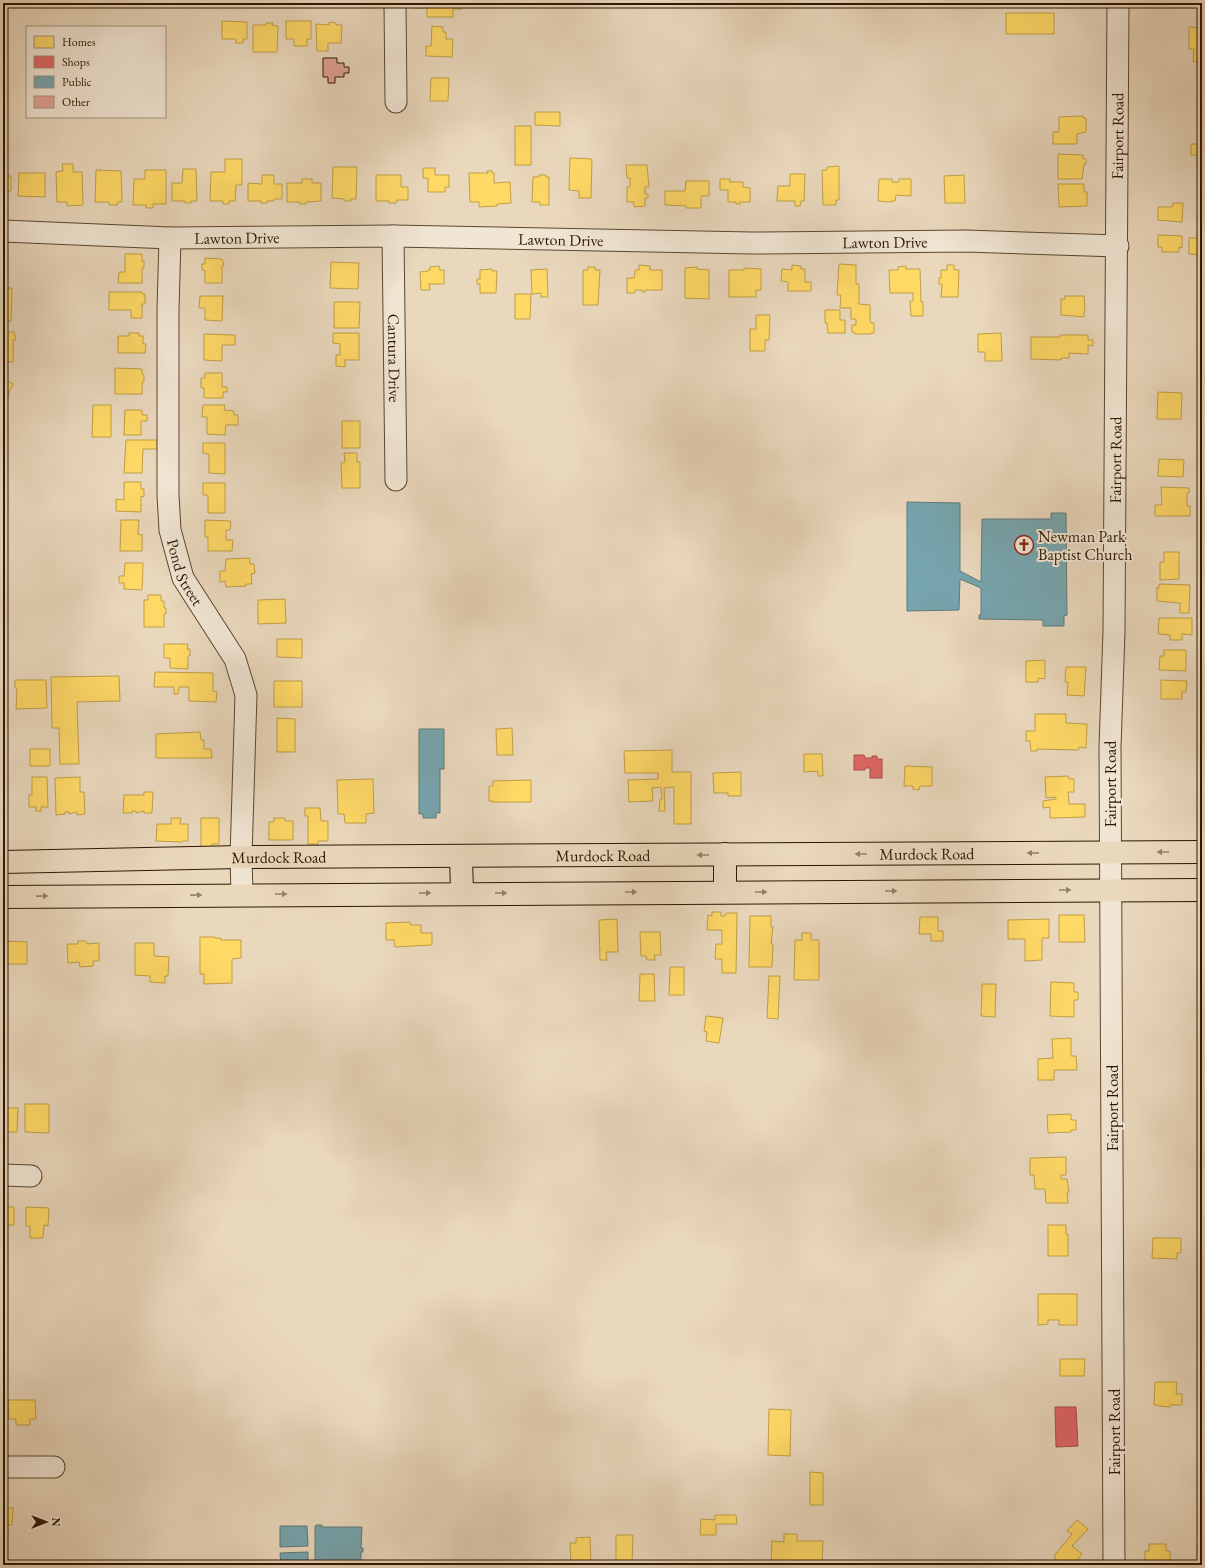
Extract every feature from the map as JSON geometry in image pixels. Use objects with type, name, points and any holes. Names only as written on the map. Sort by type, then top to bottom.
[{"type":"main road","name":"Murdock Road","points":[[3,862],[241,857],[1202,852]]},
{"type":"main road","points":[[724,854],[726,892]]},
{"type":"main road","points":[[461,856],[462,893]]},
{"type":"main road","points":[[3,897],[242,894],[1202,890]]},
{"type":"street","points":[[395,3],[396,102]]},
{"type":"street","name":"Fairport Road","points":[[1114,1565],[1110,747],[1114,631],[1118,246],[1118,3]]},
{"type":"street","name":"Lawton Drive","points":[[3,231],[170,238],[392,236],[752,243],[966,241],[1118,246]]},
{"type":"street","name":"Cantura Drive","points":[[392,236],[396,480]]},
{"type":"street","name":"Pond Street","points":[[170,238],[168,310],[168,487],[170,530],[183,578],[235,659],[246,695],[241,857],[242,894]]},
{"type":"street","points":[[3,1175],[31,1176]]},
{"type":"street","points":[[3,1467],[54,1467]]},
{"type":"building: Homes","points":[[413,3],[462,3],[462,9],[453,9],[453,17],[427,17],[427,8],[413,8]]},
{"type":"building: Homes","points":[[1006,13],[1054,13],[1054,34],[1006,34]]},
{"type":"building: Homes","points":[[222,21],[247,22],[247,39],[243,39],[243,43],[236,43],[236,39],[222,39]]},
{"type":"building: Homes","points":[[286,21],[311,21],[311,39],[307,39],[307,46],[294,46],[294,39],[286,39]]},
{"type":"building: Homes","points":[[329,22],[336,23],[336,25],[342,25],[341,43],[328,43],[328,51],[317,51],[316,24],[329,25]]},
{"type":"building: Homes","points":[[266,23],[273,23],[272,25],[278,26],[277,52],[253,52],[253,25],[266,25]]},
{"type":"building: Homes","points":[[432,26],[443,27],[443,32],[446,32],[446,39],[453,39],[452,57],[426,56],[426,46],[431,46]]},
{"type":"building: Homes","points":[[1189,27],[1202,28],[1202,61],[1193,62],[1194,49],[1189,49]]},
{"type":"building: Homes","points":[[431,78],[449,78],[448,101],[430,101]]},
{"type":"building: Homes","points":[[535,112],[560,112],[560,126],[535,125]]},
{"type":"building: Homes","points":[[1083,116],[1083,118],[1086,118],[1086,132],[1077,134],[1077,144],[1053,144],[1053,132],[1059,132],[1059,117]]},
{"type":"building: Homes","points":[[515,126],[531,126],[531,165],[515,165]]},
{"type":"building: Homes","points":[[1191,144],[1202,144],[1202,167],[1197,167],[1197,155],[1191,155]]},
{"type":"building: Homes","points":[[1058,154],[1083,155],[1083,159],[1086,159],[1086,164],[1084,164],[1082,179],[1058,179]]},
{"type":"building: Homes","points":[[570,158],[592,159],[591,198],[579,198],[579,191],[569,190]]},
{"type":"building: Homes","points":[[225,159],[242,159],[242,185],[236,185],[235,201],[229,201],[229,204],[223,204],[223,201],[210,201],[211,172],[225,172]]},
{"type":"building: Homes","points":[[3,160],[4,176],[11,176],[11,191],[5,191],[3,193]]},
{"type":"building: Homes","points":[[62,164],[73,164],[73,172],[82,172],[83,205],[67,206],[67,202],[57,202],[56,172],[63,171]]},
{"type":"building: Homes","points":[[626,165],[647,165],[649,187],[645,187],[645,194],[648,194],[648,198],[645,198],[645,206],[634,207],[634,202],[627,202],[627,187],[630,187],[630,178],[627,178]]},
{"type":"building: Homes","points":[[839,166],[839,200],[836,200],[836,205],[823,205],[822,170],[827,170],[827,167]]},
{"type":"building: Homes","points":[[333,167],[357,167],[356,199],[344,201],[344,199],[332,198]]},
{"type":"building: Homes","points":[[423,168],[435,168],[435,175],[449,175],[449,187],[445,187],[445,192],[428,192],[428,178],[423,178]]},
{"type":"building: Homes","points":[[183,169],[196,169],[197,201],[191,201],[191,203],[185,203],[185,201],[172,201],[172,183],[182,183]]},
{"type":"building: Homes","points":[[96,170],[121,171],[122,202],[118,202],[117,205],[109,205],[109,202],[95,202]]},
{"type":"building: Homes","points":[[145,170],[166,170],[166,204],[153,204],[153,208],[146,208],[146,205],[133,205],[134,179],[145,179]]},
{"type":"building: Homes","points":[[487,171],[492,171],[492,173],[494,173],[494,183],[510,182],[511,203],[497,204],[497,206],[479,207],[479,202],[470,202],[469,173],[488,173]]},
{"type":"building: Homes","points":[[19,173],[45,173],[45,197],[18,196]]},
{"type":"building: Homes","points":[[790,174],[805,174],[804,201],[801,201],[800,206],[795,206],[795,201],[777,201],[778,186],[790,186]]},
{"type":"building: Homes","points":[[262,175],[274,175],[274,184],[282,184],[282,199],[274,199],[274,201],[267,201],[267,203],[261,203],[261,201],[248,201],[248,183],[262,184]]},
{"type":"building: Homes","points":[[376,175],[401,175],[401,187],[408,187],[408,200],[397,200],[396,203],[389,203],[389,201],[376,201]]},
{"type":"building: Homes","points":[[539,175],[546,175],[546,177],[549,177],[549,205],[540,205],[540,202],[532,202],[533,177],[539,177]]},
{"type":"building: Homes","points":[[964,175],[965,203],[945,203],[944,176]]},
{"type":"building: Homes","points":[[302,179],[312,179],[312,183],[321,183],[321,201],[306,202],[306,204],[300,204],[300,202],[287,202],[287,183],[302,183]]},
{"type":"building: Homes","points":[[720,179],[730,179],[730,182],[743,182],[743,187],[750,188],[750,202],[740,202],[740,204],[736,204],[736,202],[728,202],[728,190],[720,190]]},
{"type":"building: Homes","points":[[879,179],[892,179],[892,182],[899,182],[899,179],[911,179],[911,196],[896,195],[895,201],[878,201]]},
{"type":"building: Homes","points":[[686,181],[709,181],[709,196],[701,196],[701,208],[686,208],[686,206],[665,205],[665,191],[685,191]]},
{"type":"building: Homes","points":[[1058,184],[1084,184],[1084,192],[1087,192],[1087,206],[1059,207]]},
{"type":"building: Homes","points":[[1173,203],[1183,203],[1182,222],[1158,220],[1158,207],[1172,207]]},
{"type":"building: Homes","points":[[1158,235],[1182,236],[1182,248],[1179,247],[1179,252],[1162,252],[1162,247],[1158,247]]},
{"type":"building: Homes","points":[[1189,238],[1202,238],[1202,255],[1189,254]]},
{"type":"building: Homes","points":[[125,254],[142,254],[144,268],[142,268],[142,283],[118,283],[119,272],[125,272]]},
{"type":"building: Homes","points":[[205,258],[222,259],[224,266],[222,266],[222,283],[205,283],[205,270],[202,270],[202,264],[205,264]]},
{"type":"building: Homes","points":[[331,262],[359,263],[358,289],[330,288]]},
{"type":"building: Homes","points":[[839,264],[856,265],[856,284],[859,284],[859,304],[870,305],[870,320],[871,323],[874,323],[874,333],[855,334],[852,332],[852,325],[856,325],[856,319],[851,319],[851,308],[840,308],[841,295],[837,295]]},
{"type":"building: Homes","points":[[639,265],[650,266],[650,270],[662,270],[662,290],[645,290],[645,292],[642,292],[642,290],[635,290],[635,293],[627,293],[627,278],[634,278],[635,270],[639,270]]},
{"type":"building: Homes","points":[[792,265],[801,266],[801,269],[805,269],[805,282],[811,282],[811,291],[788,291],[788,282],[781,281],[782,269],[792,270]]},
{"type":"building: Homes","points":[[947,265],[954,265],[954,270],[959,270],[958,297],[941,297],[942,284],[939,284],[939,278],[941,278],[941,270],[947,270]]},
{"type":"building: Homes","points":[[439,266],[440,270],[444,270],[444,284],[429,284],[430,290],[421,290],[420,272],[430,270],[430,267]]},
{"type":"building: Homes","points":[[906,266],[906,269],[920,269],[923,316],[911,316],[910,301],[913,301],[913,293],[890,293],[889,270],[898,270],[898,267]]},
{"type":"building: Homes","points":[[588,267],[595,267],[595,270],[600,270],[598,305],[583,305],[583,270],[588,270]]},
{"type":"building: Homes","points":[[697,267],[697,269],[709,270],[709,299],[685,298],[685,268]]},
{"type":"building: Homes","points":[[744,268],[761,269],[761,290],[756,290],[756,297],[729,297],[729,270],[744,270]]},
{"type":"building: Homes","points":[[492,269],[492,271],[497,271],[496,293],[480,293],[480,284],[477,284],[477,279],[480,279],[480,270]]},
{"type":"building: Homes","points":[[547,269],[548,297],[541,297],[541,293],[532,294],[531,270]]},
{"type":"building: Homes","points":[[3,288],[12,288],[11,321],[3,321]]},
{"type":"building: Homes","points":[[109,292],[142,292],[142,294],[145,294],[145,304],[142,304],[142,318],[131,318],[131,310],[109,310]]},
{"type":"building: Homes","points":[[515,294],[531,294],[530,319],[515,319]]},
{"type":"building: Homes","points":[[200,296],[223,296],[222,321],[205,320],[205,308],[199,308]]},
{"type":"building: Homes","points":[[1065,296],[1084,296],[1084,317],[1061,315],[1061,299],[1065,299]]},
{"type":"building: Homes","points":[[334,302],[360,302],[359,328],[334,328]]},
{"type":"building: Homes","points":[[825,310],[840,310],[840,320],[845,320],[845,333],[828,333],[827,323],[825,323]]},
{"type":"building: Homes","points":[[756,315],[770,315],[769,340],[765,340],[765,351],[750,351],[750,329],[756,329]]},
{"type":"building: Homes","points":[[3,332],[14,332],[16,340],[13,340],[13,362],[3,362]]},
{"type":"building: Homes","points":[[129,333],[139,333],[139,336],[143,336],[143,344],[146,344],[145,353],[118,353],[118,336],[129,336]]},
{"type":"building: Homes","points":[[333,333],[359,333],[359,360],[345,360],[345,367],[336,366],[336,355],[340,355],[340,344],[333,343]]},
{"type":"building: Homes","points":[[1001,333],[1002,361],[985,361],[985,352],[978,352],[978,334]]},
{"type":"building: Homes","points":[[204,334],[235,335],[235,345],[222,345],[222,361],[204,360]]},
{"type":"building: Homes","points":[[1060,335],[1088,335],[1088,340],[1093,340],[1093,346],[1088,345],[1088,354],[1069,353],[1069,358],[1061,358],[1061,360],[1031,359],[1031,337],[1060,337]]},
{"type":"building: Homes","points":[[115,368],[142,369],[144,382],[142,382],[142,394],[115,394]]},
{"type":"building: Homes","points":[[205,373],[222,373],[222,387],[227,387],[227,392],[223,392],[223,398],[204,398],[204,388],[201,388],[201,378],[205,378]]},
{"type":"building: Homes","points":[[3,379],[13,384],[7,399],[5,398],[3,401]]},
{"type":"building: Homes","points":[[1158,392],[1182,393],[1181,419],[1157,419]]},
{"type":"building: Homes","points":[[93,405],[111,405],[111,437],[92,437]]},
{"type":"building: Homes","points":[[203,405],[225,405],[224,410],[234,411],[234,415],[238,415],[238,425],[226,425],[225,435],[207,434],[207,417],[202,417]]},
{"type":"building: Homes","points":[[125,410],[142,410],[142,415],[147,415],[147,421],[141,421],[141,435],[124,435]]},
{"type":"building: Homes","points":[[342,421],[360,421],[360,448],[342,448]]},
{"type":"building: Homes","points":[[126,440],[157,440],[157,449],[143,449],[142,473],[124,473]]},
{"type":"building: Homes","points":[[203,443],[225,443],[225,474],[209,473],[209,454],[203,453]]},
{"type":"building: Homes","points":[[344,453],[357,453],[357,462],[360,462],[360,488],[342,488],[341,463],[345,462]]},
{"type":"building: Homes","points":[[1159,459],[1184,460],[1183,477],[1158,476]]},
{"type":"building: Homes","points":[[124,482],[141,482],[141,489],[144,489],[144,497],[141,496],[141,512],[116,511],[116,499],[124,500]]},
{"type":"building: Homes","points":[[203,483],[225,483],[225,513],[208,513],[208,495],[203,495]]},
{"type":"building: Homes","points":[[1161,487],[1189,488],[1189,493],[1187,493],[1187,506],[1190,506],[1190,516],[1155,516],[1155,505],[1162,505]]},
{"type":"building: Homes","points":[[121,520],[139,520],[138,534],[142,535],[142,551],[120,551]]},
{"type":"building: Homes","points":[[205,520],[231,521],[230,530],[226,530],[226,540],[233,540],[232,551],[208,551],[208,537],[205,537]]},
{"type":"building: Homes","points":[[1164,552],[1179,552],[1179,579],[1160,580],[1160,562],[1164,562]]},
{"type":"building: Homes","points":[[250,558],[250,564],[254,564],[255,573],[251,574],[252,584],[246,584],[246,586],[226,587],[225,581],[220,582],[220,571],[225,571],[226,559]]},
{"type":"building: Homes","points":[[125,563],[143,563],[142,590],[124,589],[124,583],[119,583],[119,576],[124,576]]},
{"type":"building: Homes","points":[[1159,584],[1190,585],[1189,613],[1180,613],[1180,603],[1157,601],[1157,587],[1159,588]]},
{"type":"building: Homes","points":[[148,595],[161,595],[161,601],[164,601],[166,614],[164,614],[164,627],[144,627],[144,600],[148,600]]},
{"type":"building: Homes","points":[[285,599],[286,623],[258,624],[258,600]]},
{"type":"building: Homes","points":[[1159,618],[1192,618],[1192,635],[1182,634],[1182,640],[1170,640],[1170,635],[1158,634]]},
{"type":"building: Homes","points":[[277,639],[302,639],[302,658],[277,657]]},
{"type":"building: Homes","points":[[164,644],[188,644],[187,649],[190,649],[190,656],[188,656],[188,669],[170,668],[170,658],[164,658]]},
{"type":"building: Homes","points":[[1164,650],[1186,650],[1186,671],[1159,670],[1160,656],[1164,656]]},
{"type":"building: Homes","points":[[1045,660],[1045,679],[1038,678],[1038,682],[1026,682],[1026,661]]},
{"type":"building: Homes","points":[[1066,667],[1086,667],[1084,696],[1067,695],[1068,682],[1065,682]]},
{"type":"building: Homes","points":[[155,672],[213,673],[213,691],[217,692],[216,702],[189,701],[189,687],[179,687],[178,694],[174,694],[174,687],[154,687]]},
{"type":"building: Homes","points":[[119,676],[120,701],[77,702],[79,764],[60,764],[59,728],[52,728],[51,677]]},
{"type":"building: Homes","points":[[15,680],[46,680],[47,708],[16,709],[17,688],[15,688]]},
{"type":"building: Homes","points":[[1161,680],[1187,681],[1186,692],[1182,692],[1182,699],[1161,699]]},
{"type":"building: Homes","points":[[274,681],[302,681],[302,707],[274,707]]},
{"type":"building: Homes","points":[[1035,714],[1066,714],[1066,723],[1087,724],[1086,748],[1079,747],[1079,750],[1037,749],[1037,751],[1031,751],[1030,741],[1026,741],[1026,731],[1035,731]]},
{"type":"building: Homes","points":[[277,718],[295,719],[295,752],[277,752]]},
{"type":"building: Homes","points":[[512,728],[513,755],[497,755],[496,729]]},
{"type":"building: Homes","points":[[200,732],[201,740],[204,740],[204,749],[211,749],[212,758],[156,758],[156,734]]},
{"type":"building: Homes","points":[[30,749],[50,749],[50,766],[30,766]]},
{"type":"building: Homes","points":[[672,750],[672,772],[691,772],[691,824],[674,824],[674,787],[664,788],[665,811],[659,811],[660,799],[662,799],[661,787],[652,788],[653,801],[629,802],[628,780],[658,779],[658,773],[625,773],[624,751]]},
{"type":"building: Homes","points":[[804,754],[822,754],[823,776],[818,776],[818,771],[804,772]]},
{"type":"building: Homes","points":[[905,766],[932,767],[932,786],[920,786],[919,790],[913,789],[913,786],[904,786]]},
{"type":"building: Homes","points":[[741,772],[741,796],[728,796],[728,793],[714,793],[713,773]]},
{"type":"building: Homes","points":[[1068,776],[1069,779],[1074,779],[1074,792],[1068,792],[1069,804],[1085,804],[1085,817],[1050,818],[1050,807],[1043,808],[1043,801],[1056,799],[1056,797],[1046,798],[1045,777]]},
{"type":"building: Homes","points":[[32,777],[47,777],[48,807],[41,807],[41,811],[36,811],[36,807],[29,807],[29,795],[32,795]]},
{"type":"building: Homes","points":[[80,777],[80,792],[84,792],[85,814],[77,815],[77,812],[69,814],[69,812],[65,812],[65,814],[56,815],[55,778]]},
{"type":"building: Homes","points":[[373,779],[374,813],[366,814],[366,823],[345,823],[344,814],[338,814],[337,780]]},
{"type":"building: Homes","points":[[531,780],[531,802],[489,801],[489,786],[493,786],[493,781]]},
{"type":"building: Homes","points":[[144,792],[153,792],[152,813],[144,813],[144,811],[136,813],[136,811],[132,811],[132,813],[123,813],[124,795],[144,795]]},
{"type":"building: Homes","points":[[305,808],[320,808],[321,821],[328,821],[328,841],[318,841],[318,844],[308,844],[308,816],[305,816]]},
{"type":"building: Homes","points":[[171,818],[181,818],[180,824],[188,824],[188,841],[156,841],[157,824],[171,824]]},
{"type":"building: Homes","points":[[201,818],[219,818],[219,844],[212,844],[212,847],[201,847]]},
{"type":"building: Homes","points":[[274,818],[285,818],[285,821],[293,821],[293,840],[269,840],[269,822],[274,822]]},
{"type":"building: Homes","points":[[712,912],[721,912],[721,916],[725,916],[726,913],[737,913],[736,973],[722,973],[722,959],[715,959],[716,944],[722,944],[722,930],[707,930],[708,915],[712,916]]},
{"type":"building: Homes","points":[[1059,915],[1084,915],[1085,942],[1059,942]]},
{"type":"building: Homes","points":[[750,916],[771,916],[771,927],[773,927],[771,944],[773,944],[772,967],[749,967]]},
{"type":"building: Homes","points":[[920,917],[938,917],[938,931],[943,931],[943,941],[931,941],[931,934],[919,934]]},
{"type":"building: Homes","points":[[617,919],[618,952],[606,952],[607,960],[600,960],[599,920]]},
{"type":"building: Homes","points":[[1049,919],[1049,938],[1042,938],[1042,960],[1025,961],[1025,939],[1008,939],[1008,920]]},
{"type":"building: Homes","points":[[410,922],[411,925],[421,925],[421,933],[432,933],[432,945],[395,947],[394,940],[386,940],[386,923]]},
{"type":"building: Homes","points":[[640,932],[660,932],[661,955],[654,955],[655,960],[647,960],[646,956],[641,956]]},
{"type":"building: Homes","points":[[802,933],[811,933],[811,940],[819,940],[819,980],[794,980],[795,940],[802,940]]},
{"type":"building: Homes","points":[[200,937],[215,937],[221,938],[221,940],[241,940],[241,958],[232,959],[232,983],[204,984],[204,974],[200,974]]},
{"type":"building: Homes","points":[[3,941],[27,942],[27,964],[3,964]]},
{"type":"building: Homes","points":[[78,941],[86,941],[87,944],[99,943],[99,961],[93,961],[93,966],[80,967],[79,962],[68,963],[67,944],[78,944]]},
{"type":"building: Homes","points":[[135,943],[154,943],[154,956],[169,957],[168,976],[165,976],[165,983],[150,982],[150,976],[135,975]]},
{"type":"building: Homes","points":[[670,967],[684,967],[684,995],[669,995]]},
{"type":"building: Homes","points":[[640,974],[654,974],[655,1001],[639,1001]]},
{"type":"building: Homes","points":[[769,976],[780,976],[778,1019],[767,1018]]},
{"type":"building: Homes","points":[[1051,982],[1074,983],[1074,992],[1078,992],[1078,1000],[1074,1000],[1074,1017],[1050,1016]]},
{"type":"building: Homes","points":[[982,984],[996,984],[995,1017],[981,1016]]},
{"type":"building: Homes","points":[[706,1016],[723,1018],[719,1043],[706,1041],[707,1032],[704,1031]]},
{"type":"building: Homes","points":[[1071,1038],[1071,1056],[1076,1056],[1077,1070],[1054,1070],[1054,1080],[1038,1080],[1038,1059],[1053,1058],[1052,1039]]},
{"type":"building: Homes","points":[[25,1104],[49,1104],[49,1133],[25,1132]]},
{"type":"building: Homes","points":[[3,1108],[18,1108],[17,1132],[3,1132]]},
{"type":"building: Homes","points":[[1071,1114],[1071,1120],[1076,1120],[1076,1130],[1071,1130],[1071,1132],[1048,1133],[1047,1115]]},
{"type":"building: Homes","points":[[1066,1157],[1066,1175],[1061,1175],[1061,1179],[1067,1179],[1069,1192],[1067,1192],[1068,1203],[1046,1203],[1045,1189],[1035,1189],[1034,1175],[1030,1175],[1030,1158]]},
{"type":"building: Homes","points":[[3,1207],[14,1207],[14,1225],[3,1225]]},
{"type":"building: Homes","points":[[26,1207],[49,1208],[48,1226],[44,1225],[43,1238],[30,1238],[30,1226],[26,1226]]},
{"type":"building: Homes","points":[[1048,1225],[1066,1225],[1066,1234],[1068,1234],[1068,1256],[1048,1256]]},
{"type":"building: Homes","points":[[1153,1238],[1181,1238],[1181,1253],[1177,1253],[1177,1259],[1152,1258]]},
{"type":"building: Homes","points":[[1038,1294],[1077,1294],[1077,1325],[1059,1325],[1059,1320],[1048,1320],[1048,1324],[1038,1325]]},
{"type":"building: Homes","points":[[1060,1359],[1085,1359],[1084,1376],[1060,1376]]},
{"type":"building: Homes","points":[[1155,1382],[1177,1382],[1176,1394],[1182,1394],[1182,1405],[1170,1405],[1170,1407],[1154,1405]]},
{"type":"building: Homes","points":[[8,1400],[35,1400],[36,1419],[30,1419],[30,1425],[16,1425],[16,1419],[9,1419]]},
{"type":"building: Homes","points":[[769,1409],[791,1410],[790,1456],[768,1455]]},
{"type":"building: Homes","points":[[810,1472],[823,1473],[823,1505],[810,1505]]},
{"type":"building: Homes","points":[[3,1508],[13,1508],[12,1525],[3,1524]]},
{"type":"building: Homes","points":[[715,1515],[736,1515],[737,1524],[716,1524],[716,1535],[700,1535],[701,1519],[715,1520]]},
{"type":"building: Homes","points":[[1077,1520],[1088,1529],[1072,1546],[1082,1554],[1073,1565],[1050,1565],[1056,1558],[1054,1556],[1072,1534],[1067,1531]]},
{"type":"building: Homes","points":[[784,1534],[797,1534],[797,1541],[823,1541],[822,1565],[771,1565],[772,1541],[784,1542]]},
{"type":"building: Homes","points":[[616,1535],[633,1535],[632,1565],[616,1565]]},
{"type":"building: Homes","points":[[590,1537],[591,1565],[571,1564],[570,1543],[576,1543],[576,1538]]},
{"type":"building: Homes","points":[[1149,1544],[1166,1544],[1166,1551],[1170,1551],[1170,1565],[1145,1565],[1145,1551],[1149,1551]]},
{"type":"building: Homes","points":[[1197,1547],[1202,1547],[1202,1565],[1197,1565]]},
{"type":"building: Homes","points":[[919,1561],[920,1565],[904,1565],[903,1563]]},
{"type":"building: Shops","points":[[854,755],[864,755],[865,758],[877,756],[877,759],[882,759],[882,778],[870,778],[870,768],[865,768],[865,770],[854,770]]},
{"type":"building: Shops","points":[[1055,1407],[1076,1407],[1078,1446],[1056,1447]]},
{"type":"building: Public","name":"Newman Park Baptist Church","points":[[907,502],[960,503],[960,571],[981,582],[982,519],[1051,519],[1051,513],[1066,513],[1067,615],[1064,616],[1064,626],[1043,626],[1043,620],[979,619],[979,615],[981,615],[981,588],[960,579],[959,610],[907,611]]},
{"type":"building: Public","points":[[419,729],[444,729],[444,769],[440,769],[440,813],[436,813],[436,818],[423,818],[423,814],[419,814]]},
{"type":"building: Public","points":[[322,1525],[322,1527],[362,1527],[361,1548],[363,1548],[363,1552],[361,1552],[361,1565],[315,1565],[315,1526]]},
{"type":"building: Public","points":[[280,1526],[307,1526],[308,1546],[280,1547]]},
{"type":"building: Public","points":[[308,1552],[308,1565],[281,1565],[280,1553]]},
{"type":"building: Other","points":[[323,58],[337,58],[337,63],[344,63],[344,67],[349,67],[349,73],[344,73],[344,77],[335,77],[335,83],[328,83],[328,77],[323,77]]},
{"type":"place","name":"Newman Park Baptist Church","points":[[1024,545]]}]
